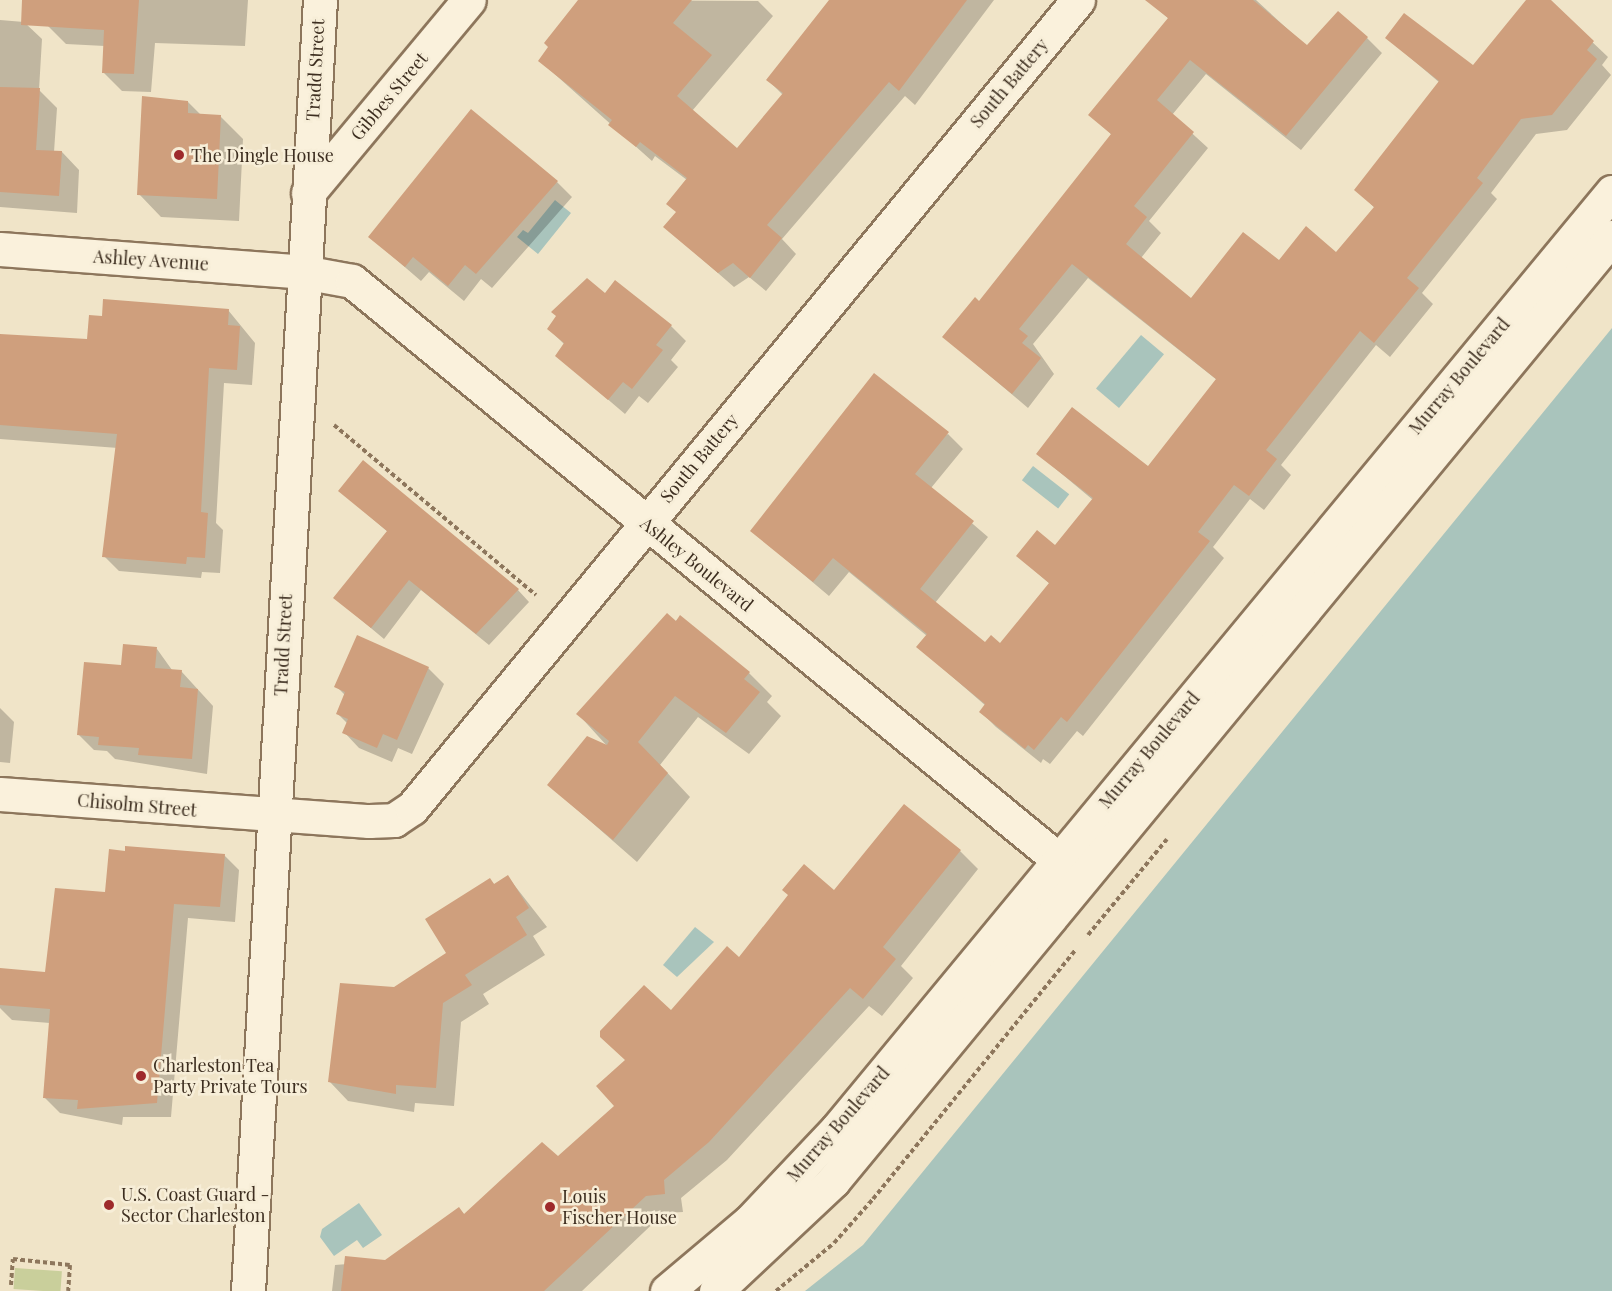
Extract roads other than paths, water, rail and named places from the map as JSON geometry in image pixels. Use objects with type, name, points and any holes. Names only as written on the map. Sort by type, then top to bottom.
[{"type":"street","name":"Tradd Street","points":[[248,1291],[303,272],[320,0]]},
{"type":"street","name":"Gibbes Street","points":[[308,193],[469,0]]},
{"type":"street","name":"South Battery","points":[[274,816],[394,820],[412,808],[1078,0]]},
{"type":"street","name":"Murray Boulevard","points":[[716,1291],[833,1181],[1070,869],[1612,192]]},
{"type":"street","name":"Murray Boulevard","points":[[668,1291],[748,1222],[837,1129],[1070,869],[1612,237]]},
{"type":"street","name":"Ashley Avenue","points":[[0,249],[303,272]]},
{"type":"street","name":"Ashley Boulevard","points":[[303,272],[352,281],[1070,869]]},
{"type":"street","name":"Chisolm Street","points":[[0,794],[274,816]]},
{"type":"water","points":[[555,200],[571,213],[538,254],[517,237],[523,230],[528,233]]},
{"type":"water","points":[[1612,328],[1612,1291],[805,1291],[863,1245]]},
{"type":"water","points":[[1141,335],[1164,354],[1119,408],[1096,389]]},
{"type":"water","points":[[1033,466],[1069,494],[1058,509],[1022,480]]},
{"type":"water","points":[[695,927],[714,942],[677,977],[663,965]]},
{"type":"water","points":[[359,1203],[382,1235],[363,1248],[357,1240],[334,1256],[320,1237],[322,1229]]},
{"type":"place","name":"The Dingle House","points":[[179,155]]},
{"type":"place","name":"Charleston Tea Party Private Tours","points":[[141,1076]]},
{"type":"place","name":"U.S. Coast Guard - Sector Charleston","points":[[109,1205]]},
{"type":"place","name":"Louis Fischer House","points":[[550,1207]]}]
